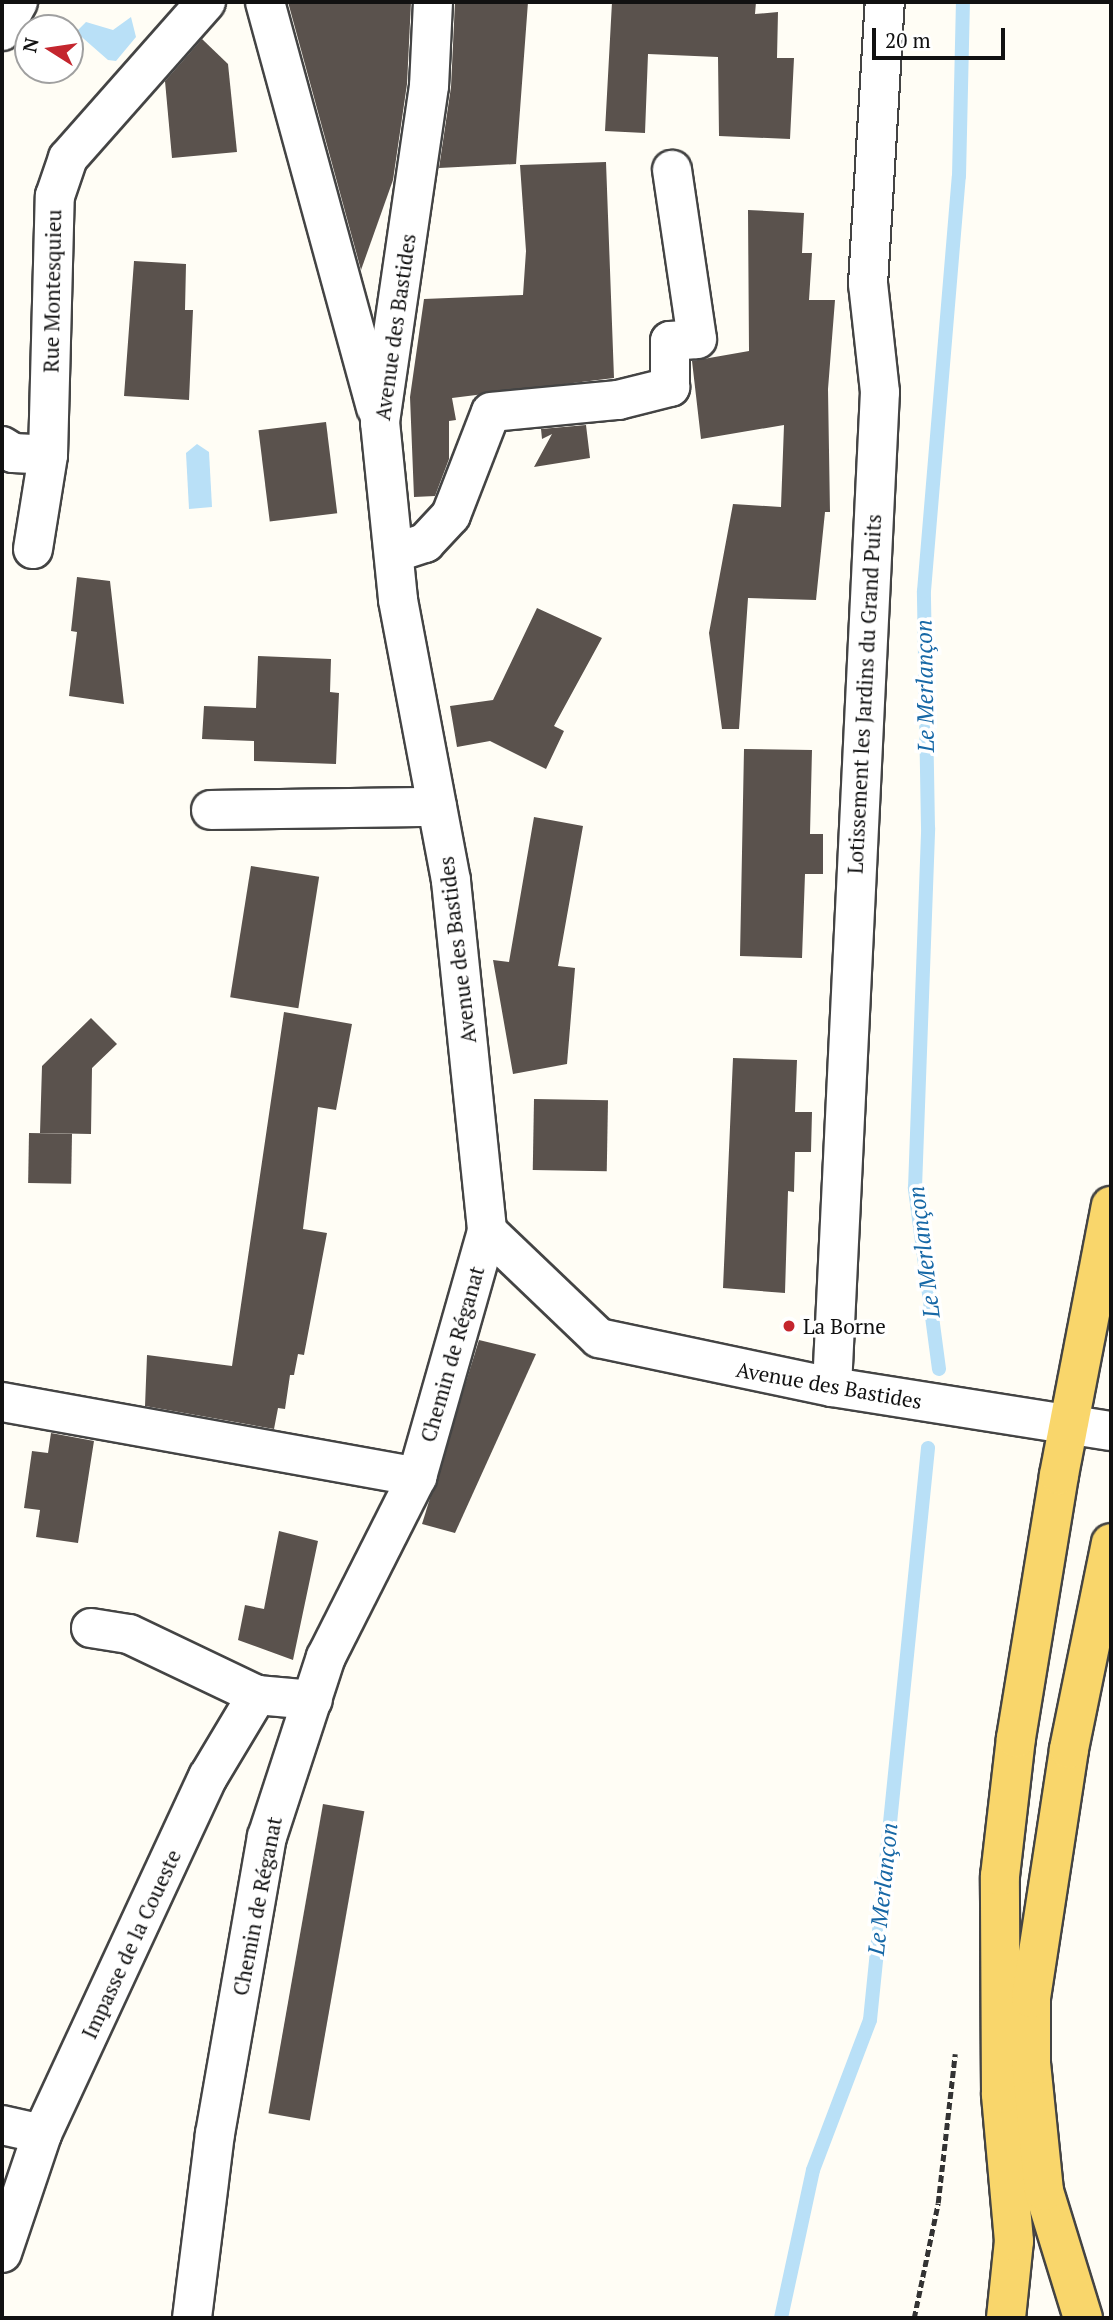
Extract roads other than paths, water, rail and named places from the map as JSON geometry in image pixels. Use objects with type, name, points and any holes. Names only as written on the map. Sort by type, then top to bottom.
[{"type":"main road","points":[[1006,2318],[1014,2241],[1001,2094],[1000,1876],[1016,1738],[1069,1426],[1111,1206]]},
{"type":"main road","points":[[1083,2318],[1044,2191],[1031,2064],[1031,1998],[1069,1749],[1111,1543]]},
{"type":"street","points":[[2,31],[18,2]]},
{"type":"street","name":"Rue Montesquieu","points":[[33,549],[48,455],[55,196],[68,158],[206,2]]},
{"type":"street","points":[[265,2],[380,422]]},
{"type":"street","name":"Avenue des Bastides","points":[[433,2],[429,86],[380,422],[398,600],[451,881],[487,1231],[599,1338],[832,1387],[1111,1432]]},
{"type":"street","name":"Lotissement les Jardins du Grand Puits","points":[[832,1387],[880,392],[868,284],[885,2]]},
{"type":"street","points":[[394,553],[425,543],[452,515],[491,412],[618,400],[670,387],[670,341],[698,339],[672,170]]},
{"type":"street","points":[[2,446],[13,453],[48,455]]},
{"type":"street","points":[[211,810],[437,807]]},
{"type":"street","name":"Chemin de Réganat","points":[[192,2318],[215,2133],[267,1837],[326,1657],[417,1477],[487,1231]]},
{"type":"street","points":[[2,1402],[417,1477]]},
{"type":"street","points":[[90,1628],[129,1634],[257,1695],[313,1700]]},
{"type":"street","name":"Impasse de la Coueste","points":[[2,2253],[42,2134],[208,1777],[257,1695]]},
{"type":"street","points":[[2,2125],[42,2134]]},
{"type":"water","points":[[131,17],[136,37],[116,61],[108,60],[84,39],[86,22],[113,30]]},
{"type":"water","points":[[197,444],[209,452],[212,507],[189,509],[186,453]]},
{"type":"waterway","name":"Le Merlançon","points":[[939,1369],[915,1188],[928,828],[924,591],[959,176],[963,2]]},
{"type":"waterway","name":"Le Merlançon","points":[[781,2318],[813,2170],[870,2020],[928,1448]]},
{"type":"place","name":"La Borne","points":[[789,1326]]}]
